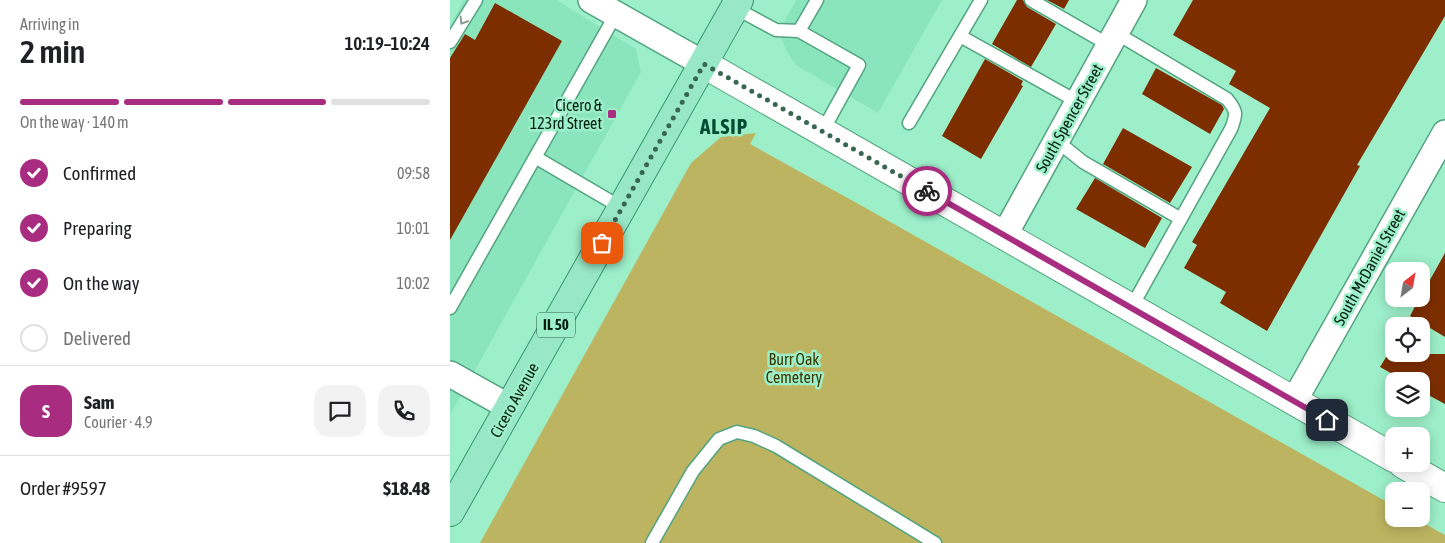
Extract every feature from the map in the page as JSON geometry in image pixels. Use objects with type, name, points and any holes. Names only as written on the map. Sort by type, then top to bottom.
[{"type":"main road","name":"Cicero Avenue","points":[[450,512],[737,4]]},
{"type":"street","points":[[591,0],[1385,453]]},
{"type":"street","name":"South Spencer Street","points":[[1004,236],[1134,0]]},
{"type":"street","name":"South McDaniel Street","points":[[1294,401],[1445,133]]},
{"type":"street","points":[[450,374],[509,407]]},
{"type":"street","points":[[1417,472],[1445,488]]},
{"type":"lane","points":[[450,42],[476,0]]},
{"type":"lane","points":[[799,31],[817,0]]},
{"type":"lane","points":[[910,123],[981,0]]},
{"type":"lane","points":[[1031,0],[1113,39],[1227,99],[1234,108],[1236,117],[1231,129],[1131,308]]},
{"type":"lane","points":[[737,4],[776,30],[799,31],[859,65],[822,132]]},
{"type":"lane","points":[[450,308],[616,14]]},
{"type":"lane","points":[[960,36],[1078,102]]},
{"type":"lane","points":[[1057,141],[1083,162],[1181,219]]},
{"type":"lane","points":[[535,157],[622,208]]},
{"type":"lane","points":[[652,543],[693,471],[705,455],[718,439],[737,432],[754,436],[776,446],[934,543]]},
{"type":"shaded area","points":[[464,0],[556,0],[636,49],[641,72],[450,415],[450,25]]},
{"type":"shaded area","points":[[796,0],[942,0],[878,113],[796,65],[787,52],[781,37],[785,20]]},
{"type":"green space","name":"Burr Oak Cemetery","points":[[756,133],[750,144],[1385,501],[1385,527],[1430,527],[1445,535],[1445,543],[480,543],[691,163],[721,137]]},
{"type":"building","points":[[1017,0],[1023,0],[1027,7],[1056,24],[1031,67],[992,44]]},
{"type":"building","points":[[1047,0],[1069,0],[1064,9]]},
{"type":"building","points":[[1193,0],[1445,0],[1445,16],[1357,165],[1360,166],[1267,331],[1220,303],[1226,292],[1184,268],[1197,245],[1192,242],[1270,108],[1229,84],[1236,71],[1173,35]]},
{"type":"building","points":[[495,3],[562,41],[450,240],[450,58],[465,34],[475,40]]},
{"type":"building","points":[[985,59],[1023,81],[1021,85],[1023,86],[981,159],[942,136]]},
{"type":"building","points":[[1156,68],[1222,105],[1224,109],[1210,134],[1142,94]]},
{"type":"building","points":[[1123,128],[1192,167],[1170,203],[1103,164]]},
{"type":"building","points":[[1095,178],[1162,218],[1145,248],[1076,209]]},
{"type":"building","points":[[1445,253],[1445,337],[1430,328],[1430,317],[1410,316],[1414,308],[1430,308],[1430,280]]},
{"type":"building","points":[[1430,354],[1445,354],[1445,404],[1430,396],[1430,372],[1389,372],[1380,367],[1385,359],[1385,362],[1430,362]]},
{"type":"way so far","points":[[602,243],[704,64],[927,191]]},
{"type":"place","name":"Cicero & 123rd Street","points":[[612,114]]},
{"type":"district","name":"ALSIP","points":[[724,127]]},
{"type":"route","points":[[927,191],[1327,420]]}]
